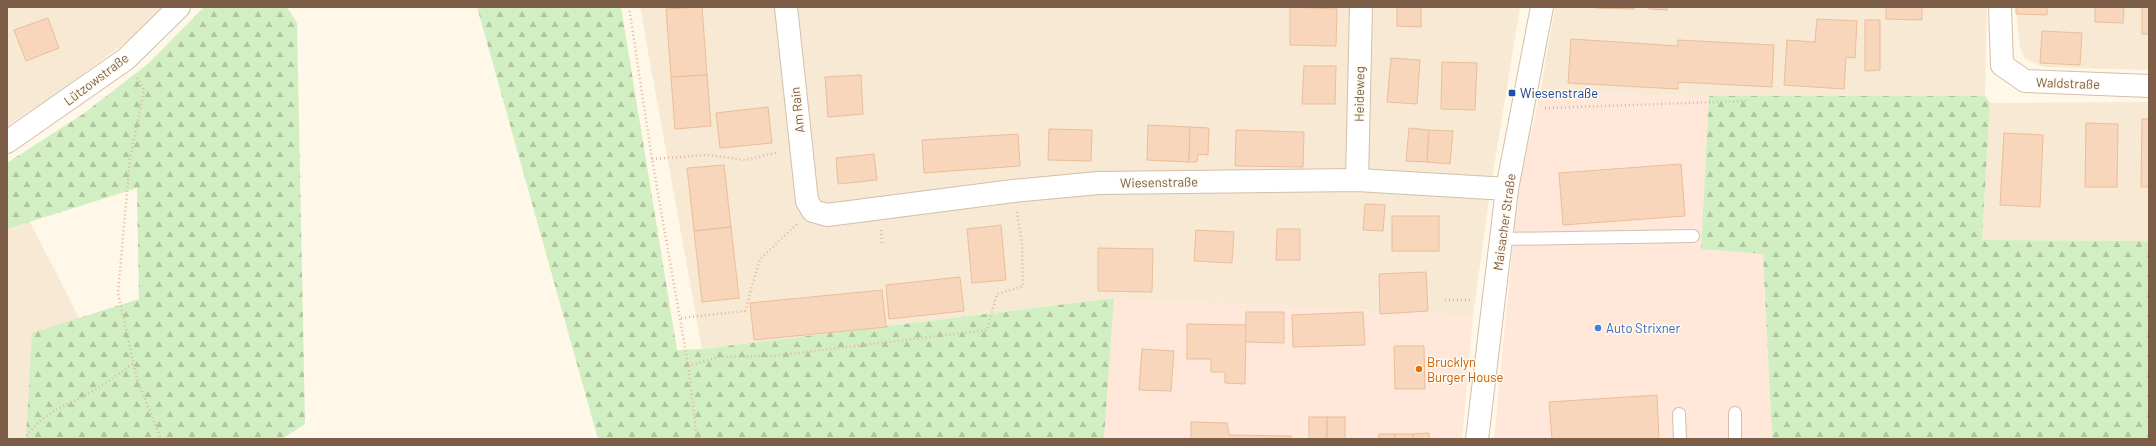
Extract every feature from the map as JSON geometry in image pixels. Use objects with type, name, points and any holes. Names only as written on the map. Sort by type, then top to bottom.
[{"type":"street","name":"Lützowstraße","points":[[7,142],[126,58],[179,7]]},
{"type":"street","name":"Am Rain","points":[[786,7],[807,201],[813,211]]},
{"type":"street","name":"Heideweg","points":[[1357,180],[1361,7]]},
{"type":"street","name":"Maisacher Straße","points":[[1477,439],[1507,189],[1542,7]]},
{"type":"street","name":"Waldstraße","points":[[2000,7],[2002,65],[2025,81],[2149,86]]},
{"type":"street","name":"Wiesenstraße","points":[[813,211],[827,215],[1013,191],[1098,183],[1357,180],[1507,189]]},
{"type":"lane","points":[[1501,239],[1693,236]]},
{"type":"lane","points":[[1735,413],[1736,439]]},
{"type":"lane","points":[[1679,414],[1680,439]]},
{"type":"path","points":[[630,7],[652,159],[688,366],[697,439]]},
{"type":"path","points":[[126,58],[144,90],[130,159],[118,293],[137,379],[160,439]]},
{"type":"path","points":[[1523,109],[1746,100]]},
{"type":"path","points":[[652,159],[708,155],[746,160],[801,147]]},
{"type":"path","points":[[688,366],[718,357],[773,356],[987,330],[997,294],[1023,286],[1022,244],[1013,191]]},
{"type":"path","points":[[680,318],[745,311],[760,259],[785,233],[813,211]]},
{"type":"path","points":[[1445,300],[1493,302]]},
{"type":"path","points":[[24,439],[34,425],[55,409],[95,390],[134,363]]},
{"type":"shaded area","points":[[7,7],[162,7],[129,40],[53,96],[7,126]]},
{"type":"shaded area","points":[[640,7],[1520,7],[1491,185],[1473,316],[1114,298],[702,349]]},
{"type":"shaded area","points":[[1555,7],[1987,7],[1985,96],[1709,96],[1540,93]]},
{"type":"shaded area","points":[[2016,7],[2149,7],[2149,70],[2043,67],[2025,59],[2020,47]]},
{"type":"shaded area","points":[[1540,93],[1709,96],[1701,249],[1763,254],[1772,439],[1494,439],[1518,191]]},
{"type":"shaded area","points":[[2149,102],[2149,241],[1982,240],[1990,103]]},
{"type":"shaded area","points":[[7,177],[141,439],[7,439]]},
{"type":"shaded area","points":[[1114,298],[1473,316],[1462,439],[1104,439]]},
{"type":"green space","points":[[204,7],[287,7],[297,23],[305,424],[282,439],[26,439],[32,333],[139,299],[137,188],[7,229],[7,163],[83,114],[149,63]]},
{"type":"green space","points":[[477,7],[621,7],[677,350],[702,349],[1114,298],[1104,439],[598,439]]},
{"type":"green space","points":[[1709,96],[1985,96],[1990,103],[1982,240],[2149,241],[2149,439],[1772,439],[1763,254],[1701,249]]},
{"type":"building","points":[[702,7],[707,75],[671,77],[666,9]]},
{"type":"building","points":[[1290,7],[1337,9],[1336,46],[1290,45]]},
{"type":"building","points":[[1397,7],[1421,7],[1421,27],[1397,26]]},
{"type":"building","points":[[1634,7],[1634,9],[1595,8]]},
{"type":"building","points":[[1649,7],[1668,7],[1667,10],[1649,9]]},
{"type":"building","points":[[1886,7],[1922,7],[1922,20],[1886,19]]},
{"type":"building","points":[[2016,7],[2047,7],[2047,15],[2016,14]]},
{"type":"building","points":[[2095,7],[2124,7],[2123,23],[2095,22]]},
{"type":"building","points":[[2142,7],[2149,7],[2149,34],[2142,34]]},
{"type":"building","points":[[48,18],[59,48],[26,61],[14,30]]},
{"type":"building","points":[[1817,19],[1857,21],[1855,58],[1846,57],[1844,89],[1784,85],[1787,40],[1815,42]]},
{"type":"building","points":[[1865,20],[1880,20],[1880,70],[1865,71]]},
{"type":"building","points":[[2042,31],[2082,33],[2080,65],[2040,63]]},
{"type":"building","points":[[1571,39],[1678,46],[1678,40],[1774,45],[1772,87],[1678,82],[1678,89],[1568,83]]},
{"type":"building","points":[[1391,58],[1420,60],[1417,104],[1387,102]]},
{"type":"building","points":[[1442,62],[1477,63],[1475,110],[1441,109]]},
{"type":"building","points":[[1304,66],[1336,66],[1335,104],[1302,104]]},
{"type":"building","points":[[707,75],[711,126],[675,129],[671,77]]},
{"type":"building","points":[[861,75],[863,114],[828,117],[825,77]]},
{"type":"building","points":[[768,107],[772,143],[720,148],[716,113]]},
{"type":"building","points":[[2142,119],[2149,119],[2149,187],[2141,187]]},
{"type":"building","points":[[2086,123],[2118,124],[2117,187],[2085,187]]},
{"type":"building","points":[[1148,125],[1190,127],[1189,162],[1147,160]]},
{"type":"building","points":[[1190,127],[1209,128],[1208,155],[1198,154],[1197,162],[1189,162]]},
{"type":"building","points":[[1409,128],[1429,130],[1427,162],[1406,161]]},
{"type":"building","points":[[1049,129],[1092,130],[1091,161],[1048,160]]},
{"type":"building","points":[[1236,130],[1304,132],[1303,167],[1235,166]]},
{"type":"building","points":[[1429,130],[1453,131],[1450,164],[1427,162]]},
{"type":"building","points":[[2004,133],[2043,135],[2040,207],[2000,205]]},
{"type":"building","points":[[1018,134],[1020,166],[924,173],[922,140]]},
{"type":"building","points":[[874,154],[877,180],[838,184],[836,158]]},
{"type":"building","points":[[1681,164],[1685,216],[1563,225],[1559,173]]},
{"type":"building","points":[[724,165],[731,227],[694,231],[687,168]]},
{"type":"building","points":[[1365,204],[1385,205],[1383,231],[1363,230]]},
{"type":"building","points":[[1392,216],[1439,216],[1439,251],[1392,251]]},
{"type":"building","points":[[1001,225],[1006,280],[972,283],[967,229]]},
{"type":"building","points":[[731,227],[739,298],[702,302],[694,231]]},
{"type":"building","points":[[1277,229],[1300,229],[1300,260],[1276,260]]},
{"type":"building","points":[[1196,230],[1234,232],[1232,263],[1194,261]]},
{"type":"building","points":[[1098,248],[1153,249],[1152,292],[1098,291]]},
{"type":"building","points":[[1426,272],[1428,311],[1380,314],[1379,274]]},
{"type":"building","points":[[960,277],[964,311],[889,319],[886,285]]},
{"type":"building","points":[[882,290],[886,327],[754,340],[750,303]]},
{"type":"building","points":[[1246,312],[1284,312],[1284,343],[1245,342]]},
{"type":"building","points":[[1363,312],[1365,345],[1293,347],[1292,315]]},
{"type":"building","points":[[1187,324],[1246,325],[1245,384],[1225,383],[1225,372],[1211,372],[1211,359],[1187,359]]},
{"type":"building","points":[[1394,346],[1424,346],[1425,389],[1395,389]]},
{"type":"building","points":[[1142,349],[1174,351],[1171,391],[1139,390]]},
{"type":"building","points":[[1657,395],[1659,439],[1552,439],[1549,402]]},
{"type":"building","points":[[1309,417],[1327,417],[1327,439],[1309,439]]},
{"type":"building","points":[[1327,417],[1345,417],[1345,439],[1327,439]]},
{"type":"building","points":[[1191,422],[1227,423],[1229,435],[1291,436],[1291,439],[1191,439]]},
{"type":"building","points":[[1429,433],[1429,439],[1413,439],[1413,434]]},
{"type":"building","points":[[1379,434],[1395,434],[1395,439],[1379,439]]},
{"type":"building","points":[[1395,434],[1413,434],[1413,439],[1395,439]]},
{"type":"place","name":"Wiesenstraße","points":[[1512,93]]},
{"type":"place","name":"Auto Strixner","points":[[1598,328]]},
{"type":"place","name":"Brucklyn Burger House","points":[[1419,369]]}]
